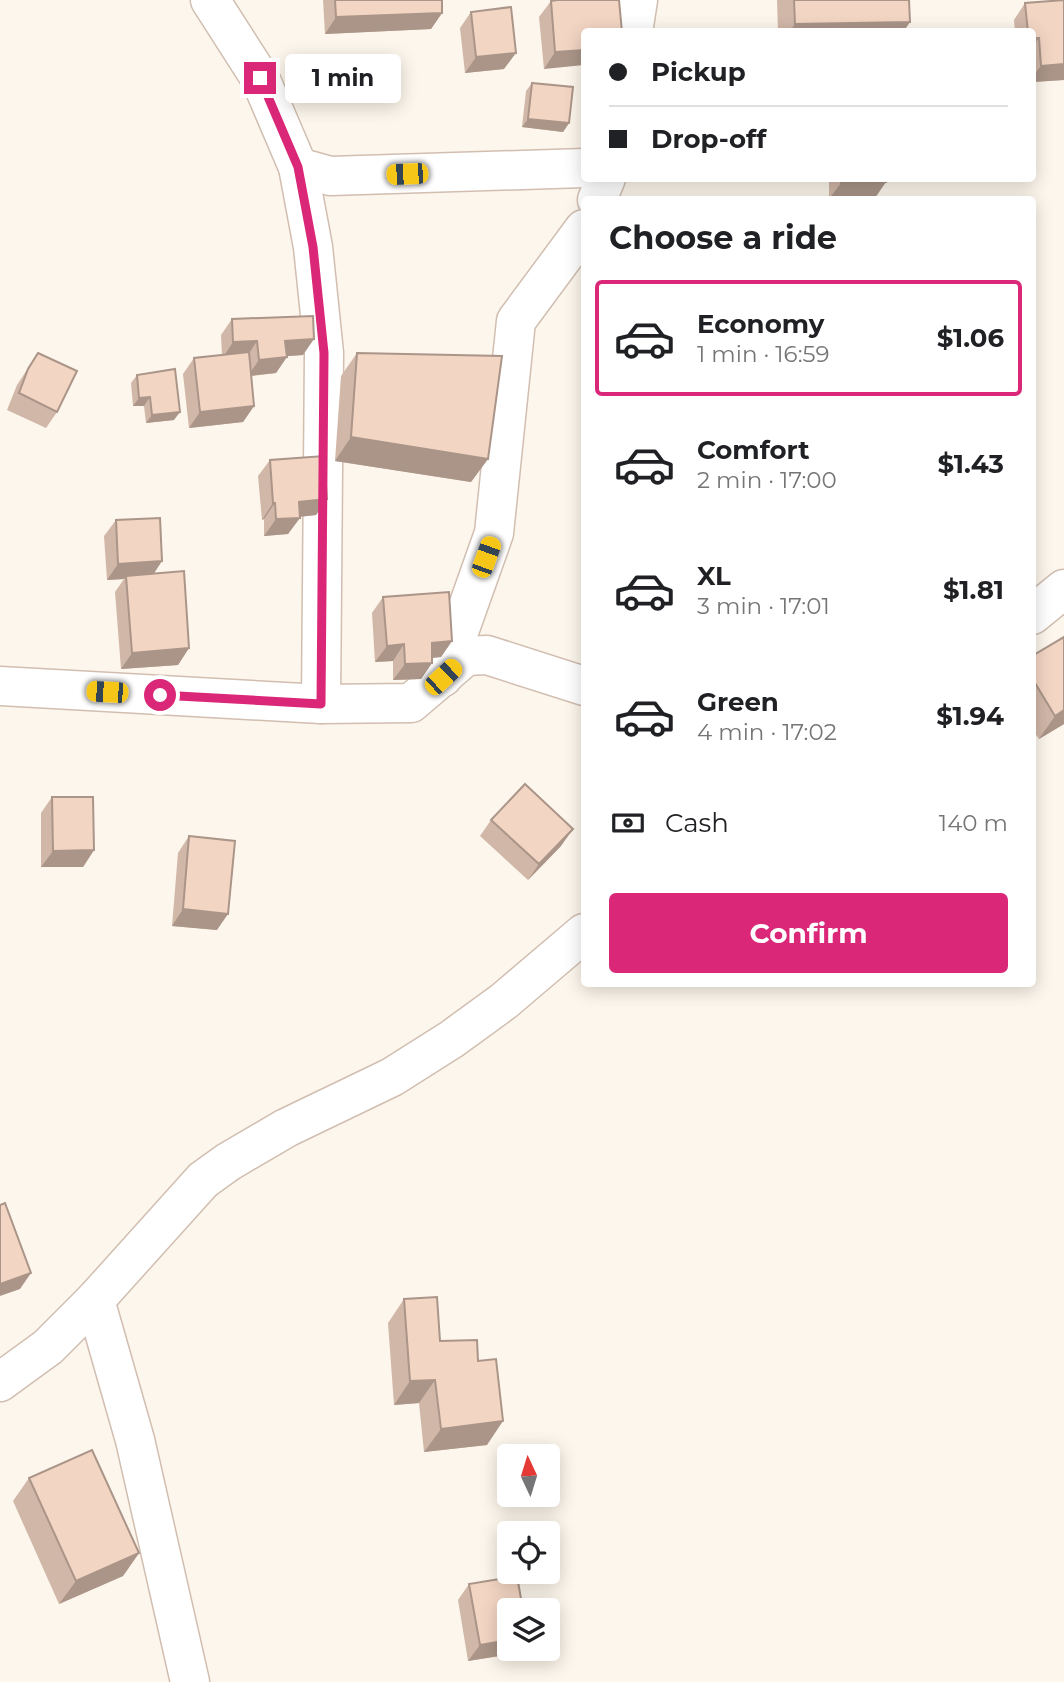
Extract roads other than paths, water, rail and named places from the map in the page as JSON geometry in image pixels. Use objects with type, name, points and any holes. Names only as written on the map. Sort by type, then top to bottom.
[{"type":"street","points":[[210,0],[260,78],[298,167],[313,247],[324,353],[321,704]]},
{"type":"street","points":[[634,28],[638,0]]},
{"type":"street","points":[[298,167],[330,176],[581,168]]},
{"type":"street","points":[[443,677],[494,533],[516,321],[581,233]]},
{"type":"street","points":[[1036,612],[1064,589]]},
{"type":"street","points":[[0,686],[321,704],[411,703],[466,656],[487,655],[581,685]]},
{"type":"street","points":[[0,1382],[48,1347],[203,1180],[286,1128],[392,1077],[452,1039],[504,1001],[581,936]]},
{"type":"street","points":[[94,1300],[135,1440],[190,1682]]}]
